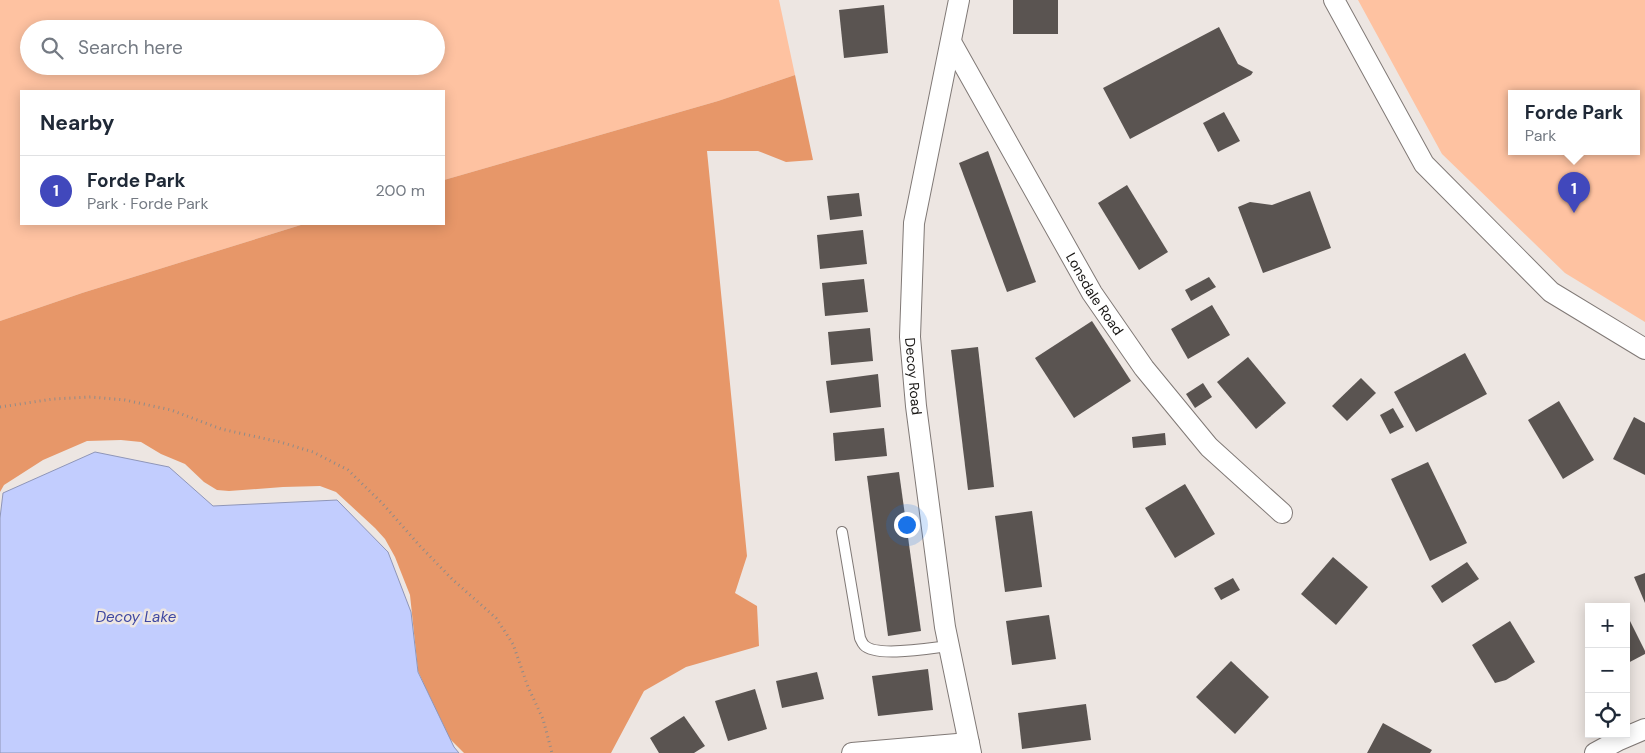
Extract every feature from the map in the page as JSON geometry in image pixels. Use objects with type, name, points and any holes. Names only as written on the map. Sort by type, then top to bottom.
[{"type":"street","name":"Decoy Road","points":[[959,0],[914,223],[910,337],[916,406],[945,627],[970,748]]},
{"type":"street","points":[[1334,0],[1424,164],[1551,292],[1645,349]]},
{"type":"street","name":"Lonsdale Road","points":[[951,42],[1092,293],[1144,368],[1209,448],[1282,513]]},
{"type":"street","points":[[1595,753],[1618,740],[1645,729]]},
{"type":"street","points":[[852,753],[970,748]]},
{"type":"lane","points":[[842,532],[860,638],[864,645],[890,653],[949,646]]},
{"type":"path","points":[[0,407],[52,399],[91,397],[126,400],[171,410],[221,430],[305,449],[348,470],[382,503],[452,579],[496,618],[513,644],[528,687],[543,719],[552,753]]},
{"type":"shaded area","points":[[0,0],[779,0],[795,75],[718,101],[445,180],[445,90],[20,90],[20,225],[301,225],[82,293],[0,321]]},
{"type":"shaded area","points":[[1358,0],[1645,0],[1645,322],[1565,273],[1442,154]]},
{"type":"shaded area","points":[[795,75],[813,160],[786,162],[758,151],[707,151],[747,556],[735,593],[757,606],[759,646],[686,667],[644,691],[611,753],[464,753],[447,736],[418,671],[410,595],[395,557],[385,539],[336,492],[320,486],[217,490],[204,482],[185,464],[161,454],[141,442],[121,440],[87,441],[43,460],[4,485],[0,492],[0,321],[82,293],[301,225],[445,225],[445,180],[718,101]]},
{"type":"water","name":"Decoy Lake","points":[[95,452],[169,467],[213,506],[337,500],[388,552],[411,612],[418,672],[454,747],[459,753],[0,753],[0,518],[3,493]]},
{"type":"building","points":[[1013,0],[1058,0],[1058,34],[1013,34]]},
{"type":"building","points":[[884,5],[888,53],[844,58],[839,10]]},
{"type":"building","points":[[1219,27],[1238,64],[1253,72],[1251,75],[1130,139],[1103,88]]},
{"type":"building","points":[[1224,112],[1240,141],[1218,152],[1203,123]]},
{"type":"building","points":[[988,151],[1036,282],[1007,292],[959,163]]},
{"type":"building","points":[[1127,185],[1168,252],[1139,270],[1098,203]]},
{"type":"building","points":[[1310,191],[1331,248],[1263,273],[1238,207],[1250,202],[1272,205]]},
{"type":"building","points":[[859,193],[862,216],[830,220],[827,196]]},
{"type":"building","points":[[863,230],[867,264],[820,269],[817,235]]},
{"type":"building","points":[[1209,277],[1216,287],[1191,301],[1185,290]]},
{"type":"building","points":[[864,279],[868,312],[825,316],[822,283]]},
{"type":"building","points":[[1212,305],[1230,335],[1188,359],[1171,329]]},
{"type":"building","points":[[1092,321],[1131,381],[1074,418],[1035,358]]},
{"type":"building","points":[[870,328],[873,361],[831,365],[828,332]]},
{"type":"building","points":[[978,347],[994,487],[968,490],[951,350]]},
{"type":"building","points":[[1465,353],[1487,394],[1416,432],[1394,392]]},
{"type":"building","points":[[1248,357],[1286,403],[1256,429],[1217,382]]},
{"type":"building","points":[[878,374],[881,407],[830,413],[826,381]]},
{"type":"building","points":[[1361,378],[1376,393],[1347,421],[1332,406]]},
{"type":"building","points":[[1203,383],[1212,397],[1195,408],[1186,394]]},
{"type":"building","points":[[1559,401],[1594,460],[1563,479],[1528,420]]},
{"type":"building","points":[[1393,408],[1404,427],[1390,434],[1380,415]]},
{"type":"building","points":[[1634,417],[1645,423],[1645,475],[1613,459]]},
{"type":"building","points":[[884,428],[887,456],[835,461],[833,433]]},
{"type":"building","points":[[1165,433],[1166,445],[1133,448],[1132,437]]},
{"type":"building","points":[[1428,462],[1467,543],[1430,561],[1391,479]]},
{"type":"building","points":[[899,472],[921,631],[888,636],[867,476]]},
{"type":"building","points":[[1185,484],[1215,534],[1175,558],[1145,508]]},
{"type":"building","points":[[1032,511],[1042,587],[1005,592],[995,516]]},
{"type":"building","points":[[1333,557],[1368,587],[1336,625],[1301,594]]},
{"type":"building","points":[[1467,562],[1479,579],[1442,603],[1431,586]]},
{"type":"building","points":[[1645,573],[1645,603],[1634,577]]},
{"type":"building","points":[[1233,578],[1240,590],[1221,600],[1214,588]]},
{"type":"building","points":[[1049,615],[1056,659],[1012,665],[1006,621]]},
{"type":"building","points":[[1510,621],[1535,662],[1506,680],[1495,683],[1472,645]]},
{"type":"building","points":[[1630,621],[1645,651],[1645,654],[1630,662]]},
{"type":"building","points":[[1231,661],[1269,697],[1235,734],[1196,697]]},
{"type":"building","points":[[928,669],[933,710],[878,716],[872,676]]},
{"type":"building","points":[[817,672],[824,699],[782,708],[776,681]]},
{"type":"building","points":[[755,689],[767,729],[728,741],[715,701]]},
{"type":"building","points":[[1086,704],[1091,740],[1022,749],[1018,713]]},
{"type":"building","points":[[684,716],[705,746],[694,753],[659,753],[650,738]]},
{"type":"building","points":[[1383,723],[1432,750],[1430,753],[1367,753]]},
{"type":"place","name":"Forde Park","points":[[1574,213]]}]
